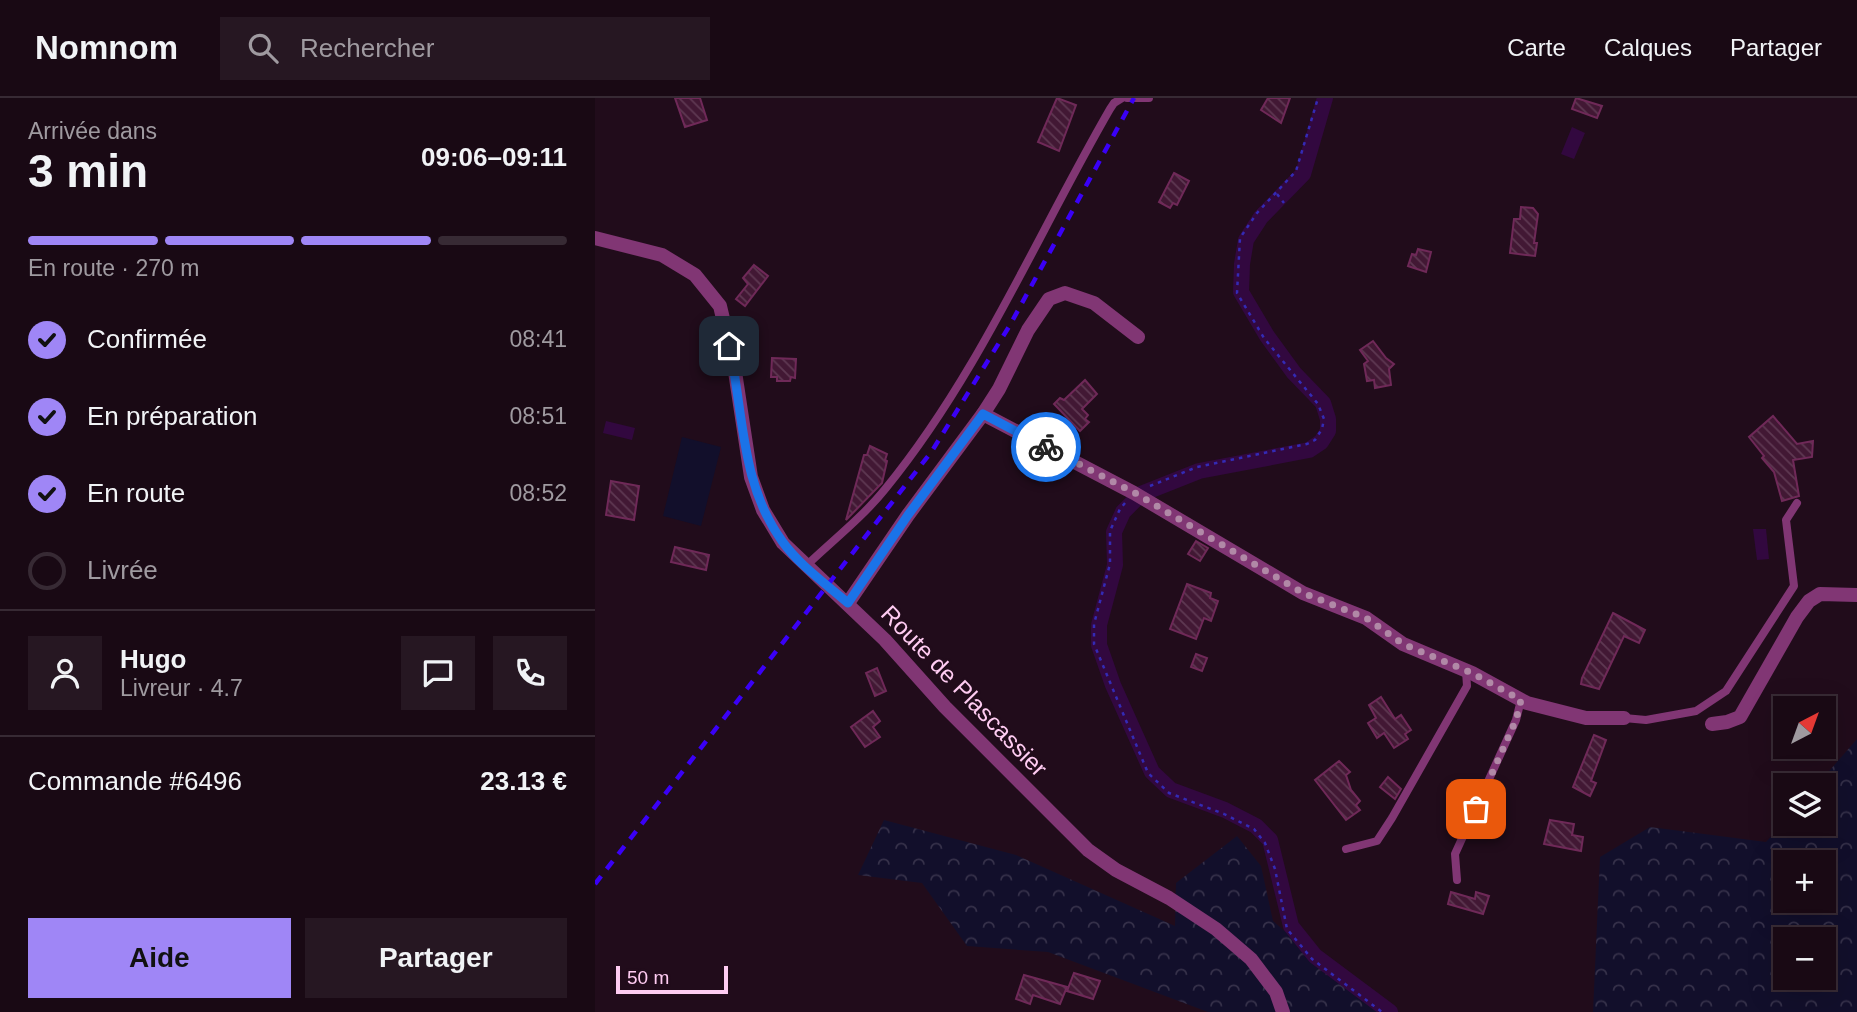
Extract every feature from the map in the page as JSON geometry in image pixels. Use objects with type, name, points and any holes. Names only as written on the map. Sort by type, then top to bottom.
[{"type":"street","name":"Route de Plascassier","points":[[595,238],[661,255],[695,275],[720,306],[734,365],[747,461],[757,497],[783,543],[885,640],[945,707],[1088,850],[1116,870],[1169,898],[1216,929],[1251,959],[1276,992],[1283,1012]]},
{"type":"street","points":[[848,603],[908,515],[983,414],[1028,330],[1049,299],[1065,293],[1094,303],[1138,337]]},
{"type":"street","points":[[983,414],[1135,493],[1303,593],[1366,618],[1403,644],[1466,671],[1521,700],[1586,718],[1624,718]]},
{"type":"street","points":[[1712,724],[1740,717],[1797,617],[1809,601],[1821,594],[1857,596]]},
{"type":"lane","points":[[806,566],[884,491],[916,448],[996,319],[1114,103],[1125,98],[1149,98]]},
{"type":"lane","points":[[1624,718],[1646,720],[1696,711],[1725,691],[1794,586],[1786,520],[1797,503]]},
{"type":"lane","points":[[1346,849],[1377,841],[1467,686],[1466,671]]},
{"type":"lane","points":[[1457,880],[1455,854],[1516,720],[1521,700]]},
{"type":"path","points":[[1277,194],[1285,203]]},
{"type":"green space","points":[[682,437],[721,447],[701,526],[663,516]]},
{"type":"green space","points":[[1857,739],[1857,1012],[1593,1012],[1600,857],[1650,827],[1766,842],[1773,834],[1836,836],[1836,773],[1827,773]]},
{"type":"green space","points":[[884,820],[1016,855],[1175,926],[1176,883],[1237,836],[1261,866],[1273,921],[1378,1012],[1208,1012],[1048,952],[967,946],[922,883],[858,875]]},
{"type":"shaded area","points":[[1572,127],[1585,133],[1574,159],[1561,154]]},
{"type":"shaded area","points":[[606,421],[635,428],[632,440],[603,433]]},
{"type":"shaded area","points":[[1753,529],[1766,529],[1769,559],[1757,560]]},
{"type":"building","points":[[675,98],[700,98],[707,120],[685,127]]},
{"type":"building","points":[[1057,98],[1076,105],[1059,151],[1038,142]]},
{"type":"building","points":[[1268,98],[1290,98],[1281,123],[1261,110]]},
{"type":"building","points":[[1576,98],[1602,106],[1597,118],[1572,109]]},
{"type":"building","points":[[1174,173],[1189,181],[1177,205],[1173,203],[1170,208],[1159,202]]},
{"type":"building","points":[[1521,207],[1533,208],[1538,214],[1535,256],[1510,253],[1514,219],[1520,219]]},
{"type":"building","points":[[1418,249],[1431,252],[1426,272],[1408,266],[1412,254],[1416,255]]},
{"type":"building","points":[[754,265],[768,276],[745,306],[736,299],[748,284],[743,278]]},
{"type":"building","points":[[1373,341],[1394,364],[1389,369],[1391,385],[1375,388],[1374,380],[1367,381],[1364,364],[1368,361],[1360,350]]},
{"type":"building","points":[[772,358],[796,359],[795,378],[791,377],[790,381],[777,381],[777,377],[771,377]]},
{"type":"building","points":[[1085,380],[1097,394],[1082,409],[1088,415],[1085,419],[1089,422],[1080,431],[1054,404],[1060,398],[1064,400]]},
{"type":"building","points":[[1773,416],[1797,444],[1813,441],[1812,457],[1793,460],[1799,496],[1782,501],[1774,472],[1749,437]]},
{"type":"building","points":[[870,446],[887,454],[882,483],[846,520],[864,455],[867,455]]},
{"type":"building","points":[[611,481],[639,486],[634,520],[606,515]]},
{"type":"building","points":[[1196,541],[1208,548],[1200,561],[1188,554]]},
{"type":"building","points":[[675,547],[709,555],[706,570],[671,562]]},
{"type":"building","points":[[1187,584],[1211,593],[1210,598],[1218,601],[1211,621],[1204,618],[1196,639],[1170,629]]},
{"type":"building","points":[[1613,613],[1645,630],[1639,643],[1624,636],[1599,689],[1581,684],[1582,678]]},
{"type":"building","points":[[1196,654],[1207,658],[1202,671],[1191,667]]},
{"type":"building","points":[[877,668],[886,691],[875,696],[866,673]]},
{"type":"building","points":[[1381,697],[1395,719],[1401,715],[1411,730],[1405,734],[1408,739],[1394,748],[1384,733],[1377,738],[1368,723],[1376,718],[1369,705]]},
{"type":"building","points":[[873,711],[880,721],[873,727],[880,737],[865,747],[851,727]]},
{"type":"building","points":[[1594,735],[1606,740],[1591,781],[1596,783],[1590,796],[1573,787]]},
{"type":"building","points":[[1339,761],[1350,772],[1346,775],[1351,790],[1360,801],[1356,805],[1360,810],[1346,820],[1315,780]]},
{"type":"building","points":[[1388,777],[1401,789],[1395,799],[1380,787]]},
{"type":"building","points":[[1550,820],[1574,824],[1572,835],[1583,837],[1581,851],[1544,844]]},
{"type":"building","points":[[1451,892],[1475,899],[1476,892],[1489,896],[1483,914],[1448,904]]},
{"type":"building","points":[[1074,973],[1100,981],[1093,999],[1067,991]]},
{"type":"building","points":[[1024,975],[1067,987],[1060,1004],[1033,995],[1030,1004],[1016,999]]},
{"type":"waterway","points":[[1141,494],[1199,471],[1309,450],[1321,442],[1328,431],[1328,419],[1323,403],[1294,373],[1267,336],[1241,292],[1246,240],[1261,217],[1303,174],[1325,98]]},
{"type":"waterway","points":[[1137,498],[1123,512],[1114,532],[1115,565],[1099,625],[1099,645],[1113,685],[1152,772],[1171,790],[1225,810],[1256,826],[1270,840],[1291,926],[1315,956],[1390,1012]]},
{"type":"railway","points":[[595,884],[932,451],[1010,325],[1134,98]]},
{"type":"way so far","points":[[1046,447],[1135,493],[1303,593],[1366,618],[1403,644],[1472,673],[1521,700],[1516,720],[1476,809]]},
{"type":"route","points":[[729,346],[747,461],[763,510],[783,543],[848,603],[908,515],[983,414],[1046,447]]}]
